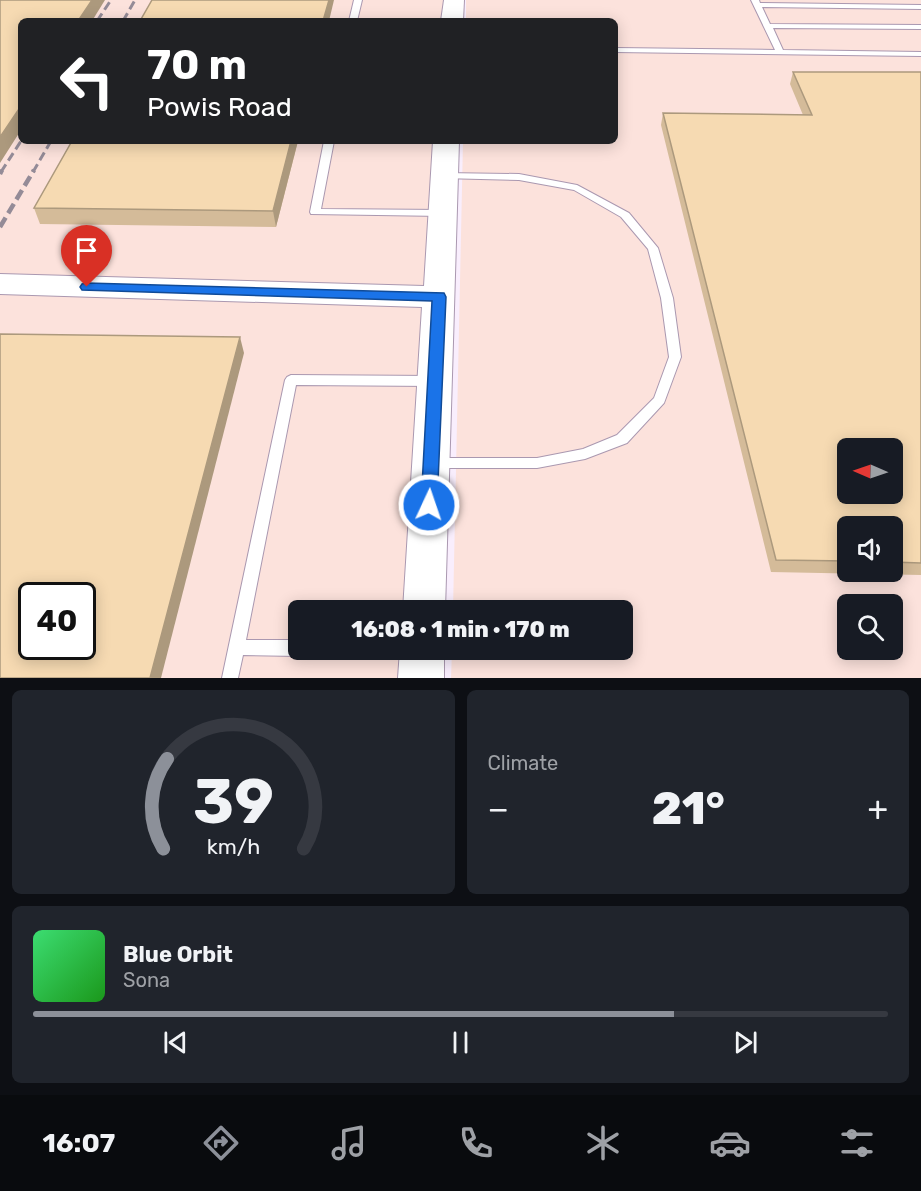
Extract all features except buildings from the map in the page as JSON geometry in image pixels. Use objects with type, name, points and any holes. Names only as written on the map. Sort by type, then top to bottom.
[{"type":"street","points":[[452,18],[454,0]]},
{"type":"street","points":[[424,600],[446,144]]},
{"type":"street","points":[[0,285],[439,297]]},
{"type":"street","points":[[421,678],[422,660]]},
{"type":"lane","points":[[354,18],[357,0]]},
{"type":"lane","points":[[780,52],[756,3],[921,7]]},
{"type":"lane","points":[[768,26],[921,27]]},
{"type":"lane","points":[[618,50],[921,54]]},
{"type":"lane","points":[[328,144],[315,212],[443,213]]},
{"type":"lane","points":[[431,463],[537,463],[585,454],[622,439],[659,400],[675,357],[667,298],[653,248],[625,215],[577,189],[519,177],[444,176]]},
{"type":"lane","points":[[230,678],[291,380],[435,381]]},
{"type":"lane","points":[[236,647],[288,648]]},
{"type":"shaded area","points":[[0,0],[456,0],[455,18],[18,18],[18,144],[448,144],[425,600],[288,600],[288,660],[421,660],[420,678],[0,678]]},
{"type":"shaded area","points":[[466,0],[921,0],[921,678],[451,678],[452,660],[633,660],[633,600],[453,600],[463,144],[618,144],[618,18],[466,18]]},
{"type":"railway","points":[[99,18],[111,0]]},
{"type":"railway","points":[[125,18],[135,0]]},
{"type":"railway","points":[[1,172],[19,144]]},
{"type":"railway","points":[[33,172],[49,144]]},
{"type":"railway","points":[[0,227],[34,170]]},
{"type":"route","points":[[87,287],[439,297],[429,505]]}]
